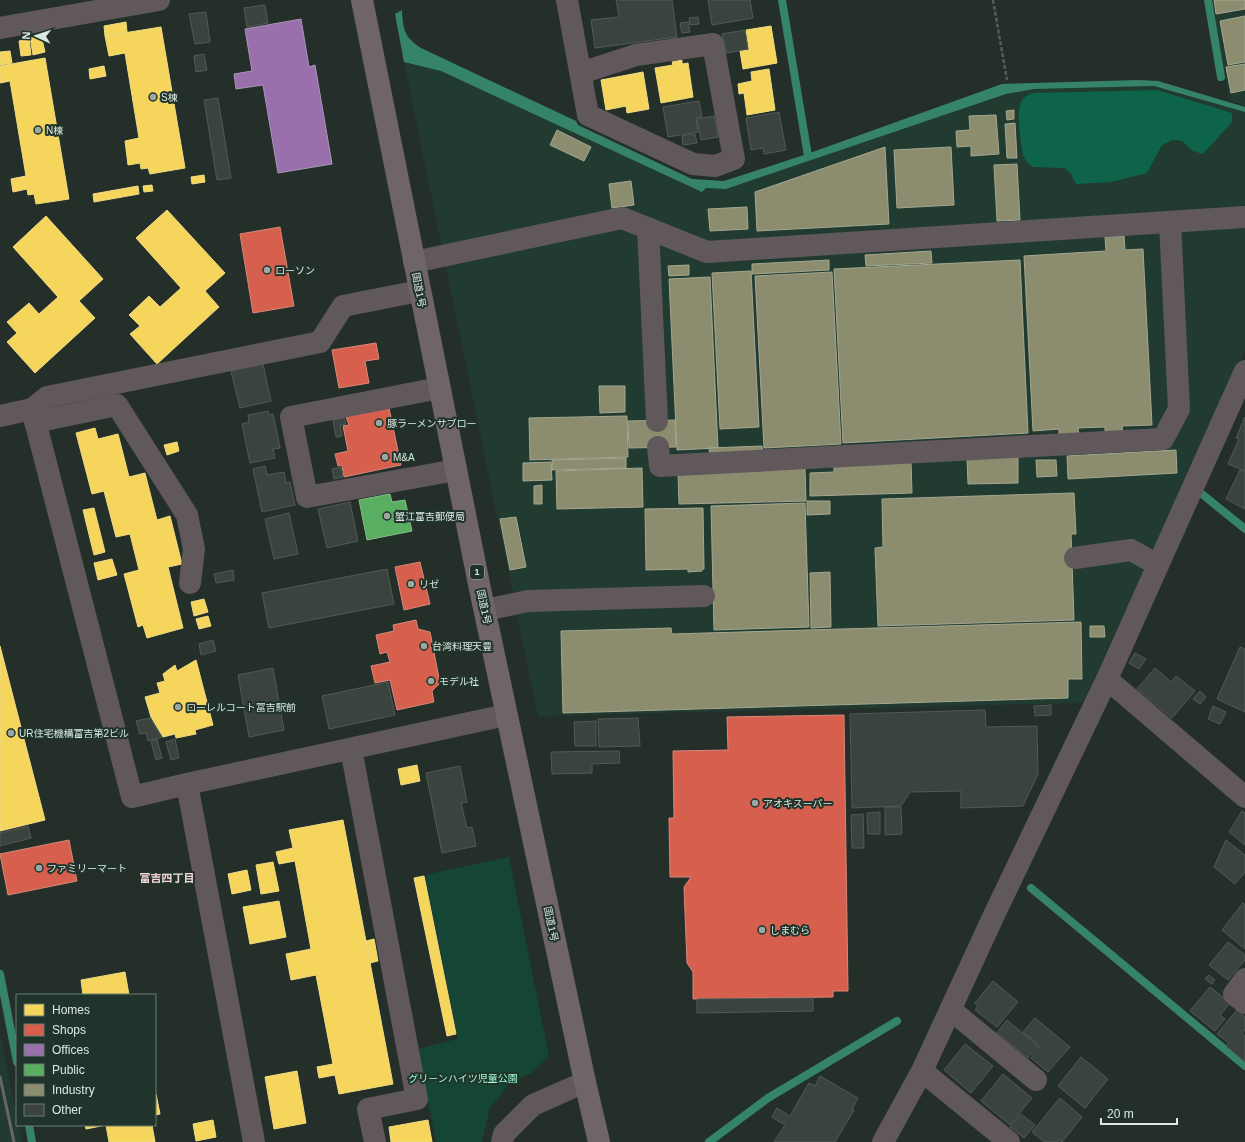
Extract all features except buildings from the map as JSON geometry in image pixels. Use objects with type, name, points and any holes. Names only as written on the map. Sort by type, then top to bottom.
[{"type":"highway","name":"国道1号","points":[[362,0],[484,610],[599,1142]]},
{"type":"street","points":[[0,28],[159,0]]},
{"type":"street","points":[[568,0],[588,115],[693,164],[715,166],[734,159],[714,44],[636,55],[581,73]]},
{"type":"street","points":[[414,262],[622,218],[707,252],[1245,217]]},
{"type":"street","points":[[658,447],[660,466],[1163,439],[1179,409],[1170,222]]},
{"type":"street","points":[[648,228],[657,420]]},
{"type":"street","points":[[34,415],[47,397],[320,342],[343,306],[419,290]]},
{"type":"street","points":[[883,1142],[922,1071],[951,1010],[1016,867],[1106,679],[1245,371]]},
{"type":"street","points":[[439,388],[291,417],[307,497],[456,470]]},
{"type":"street","points":[[0,416],[34,415],[117,405],[187,515],[194,549],[190,583]]},
{"type":"street","points":[[34,415],[132,797],[506,716]]},
{"type":"street","points":[[1075,558],[1131,550],[1158,565]]},
{"type":"street","points":[[484,610],[528,601],[704,596]]},
{"type":"street","points":[[1106,679],[1245,797]]},
{"type":"street","points":[[351,749],[417,1099],[368,1109],[375,1142]]},
{"type":"street","points":[[187,784],[254,1142]]},
{"type":"street","points":[[1245,979],[1234,994],[1245,1003]]},
{"type":"street","points":[[951,1010],[1036,1080]]},
{"type":"street","points":[[922,1071],[1009,1142]]},
{"type":"street","points":[[502,1142],[504,1134],[533,1105],[585,1082]]},
{"type":"path","points":[[993,0],[1007,80]]},
{"type":"shaded area","points":[[1212,0],[1245,0],[1245,105],[1229,100]]},
{"type":"shaded area","points":[[402,10],[404,27],[408,36],[421,48],[576,121],[578,125],[692,179],[724,181],[807,154],[1002,84],[1139,80],[1158,81],[1245,107],[1245,112],[1154,86],[1034,89],[1006,94],[726,189],[706,188],[702,192],[441,71],[404,62],[395,14]]},
{"type":"shaded area","points":[[404,62],[441,71],[705,188],[726,189],[1006,94],[1034,89],[1154,86],[1245,112],[1245,351],[1083,703],[538,716]]},
{"type":"shaded area","points":[[1157,90],[1232,113],[1232,122],[1203,154],[1193,151],[1182,141],[1172,140],[1162,145],[1147,173],[1111,182],[1076,184],[1071,174],[1065,168],[1032,167],[1026,161],[1023,155],[1021,143],[1019,113],[1022,100],[1028,95],[1034,93]]},
{"type":"shaded area","points":[[0,1034],[16,1111],[16,1126],[19,1126],[22,1142],[0,1142]]},
{"type":"green space","name":"グリーンハイツ児童公園","points":[[509,857],[549,1056],[533,1072],[509,1084],[490,1108],[482,1142],[436,1142],[418,1049],[458,1039],[425,875]]},
{"type":"waterway","points":[[782,0],[808,156]]},
{"type":"waterway","points":[[1208,0],[1221,77]]},
{"type":"waterway","points":[[1202,494],[1245,529]]},
{"type":"waterway","points":[[1031,888],[1245,1066]]},
{"type":"waterway","points":[[0,974],[16,1057]]},
{"type":"waterway","points":[[709,1142],[768,1098],[897,1021]]},
{"type":"waterway","points":[[29,1126],[32,1142]]},
{"type":"railway","points":[[0,1077],[14,1142]]},
{"type":"place","name":"S棟","points":[[153,97]]},
{"type":"place","name":"N棟","points":[[38,130]]},
{"type":"place","name":"ローソン","points":[[267,270]]},
{"type":"place","name":"豚ラーメンサブロー","points":[[379,423]]},
{"type":"place","name":"M&A","points":[[385,457]]},
{"type":"place","name":"蟹江富吉郵便局","points":[[387,516]]},
{"type":"place","name":"リゼ","points":[[411,584]]},
{"type":"place","name":"台湾料理天豊","points":[[424,646]]},
{"type":"place","name":"モデル社","points":[[431,681]]},
{"type":"place","name":"ローレルコート冨吉駅前","points":[[178,707]]},
{"type":"place","name":"UR住宅機構富吉第2ビル","points":[[11,733]]},
{"type":"place","name":"アオキスーパー","points":[[755,803]]},
{"type":"place","name":"ファミリーマート","points":[[39,868]]},
{"type":"place","name":"しまむら","points":[[762,930]]},
{"type":"district","name":"富吉四丁目","points":[[167,878]]}]
